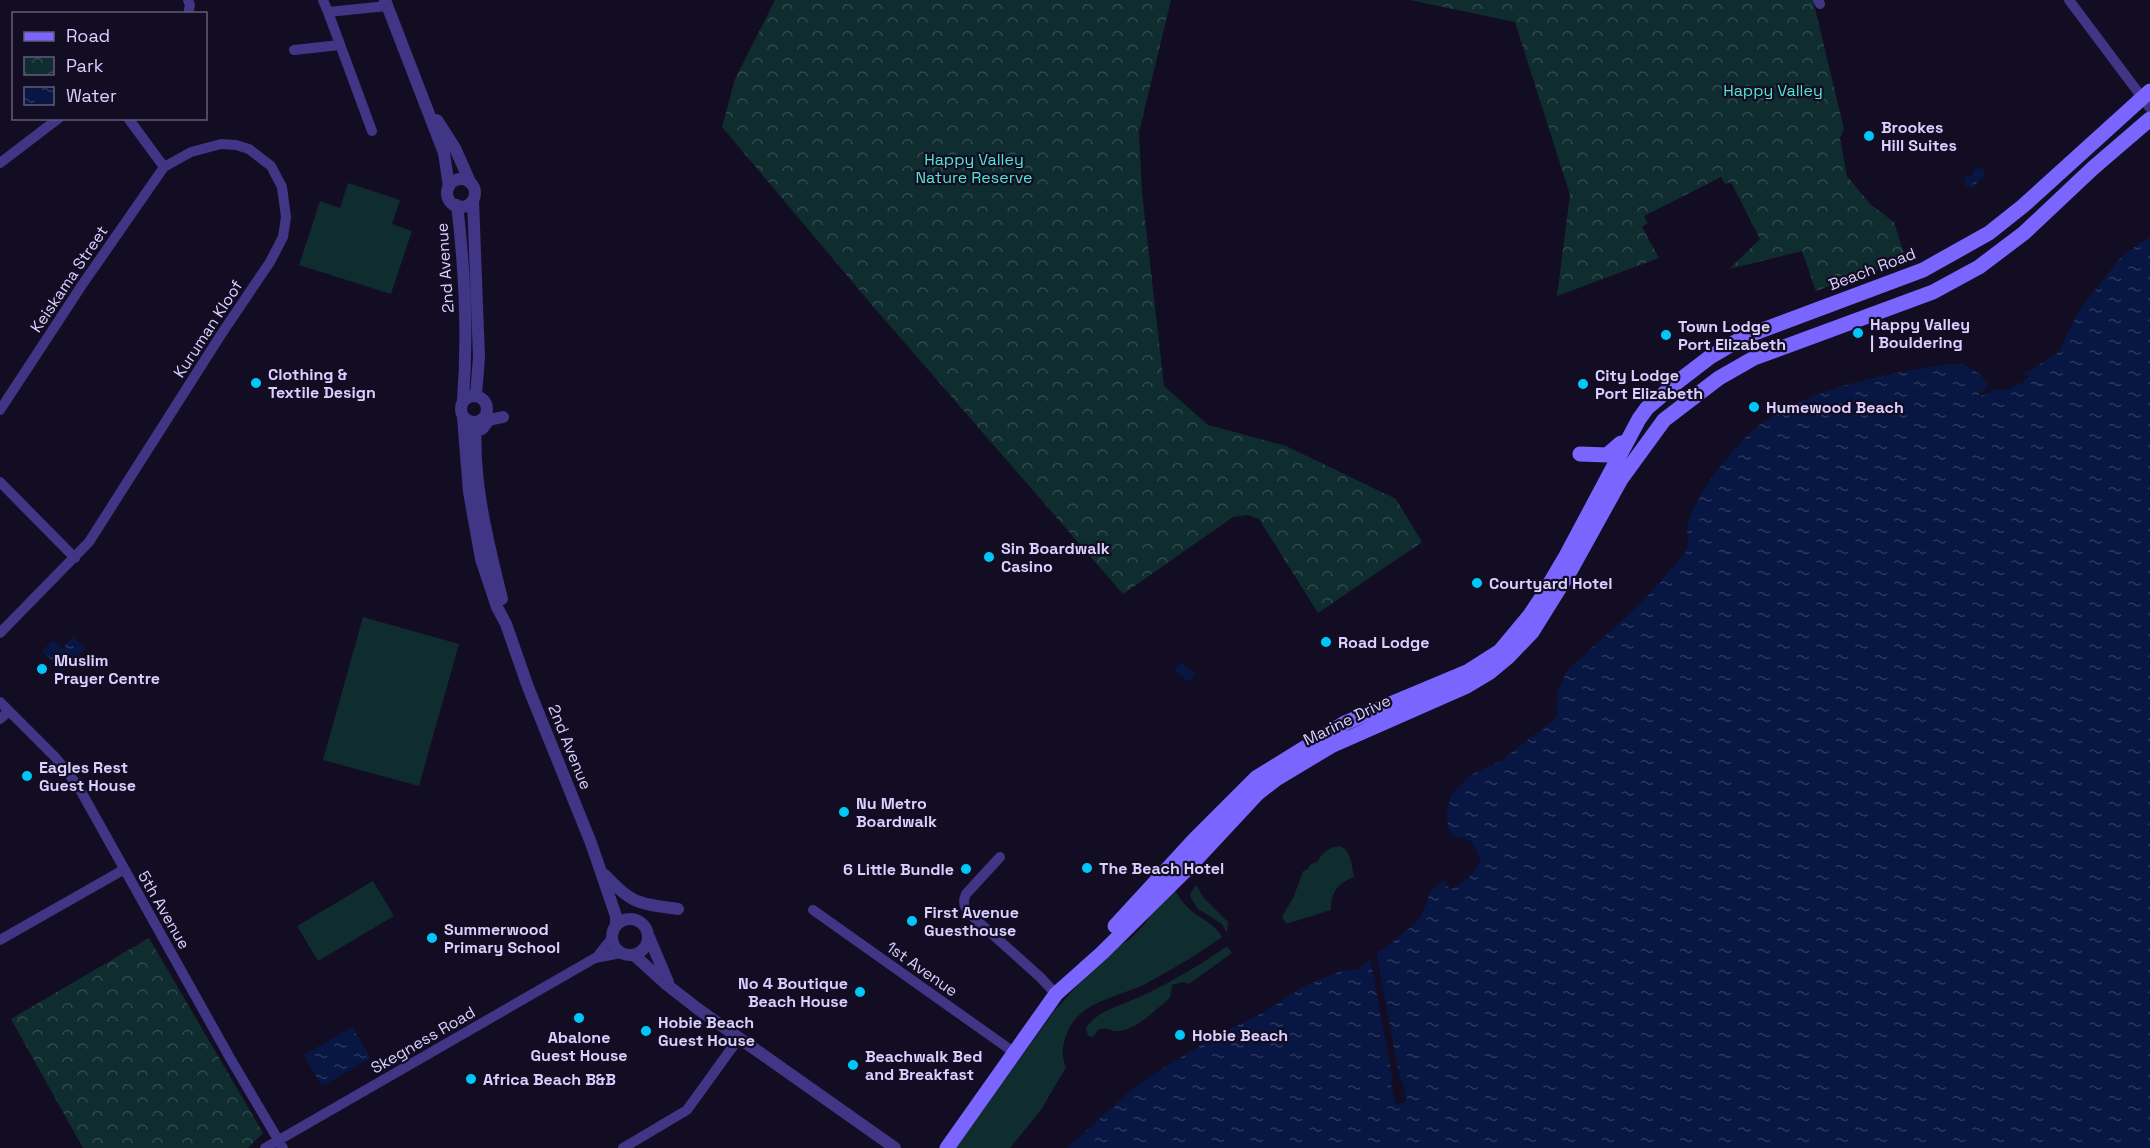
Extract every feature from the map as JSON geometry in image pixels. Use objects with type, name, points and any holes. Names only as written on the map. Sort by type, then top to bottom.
[{"type":"main road","name":"Beach Road","points":[[1615,475],[1627,438],[1647,408],[1710,357],[1744,337],[1934,265],[1989,233],[2147,99]]},
{"type":"main road","points":[[1615,475],[1664,420],[1687,400],[1719,378],[1754,358],[1933,292],[1992,258],[2024,233],[2150,119]]},
{"type":"main road","points":[[1580,454],[1607,455],[1627,438]]},
{"type":"main road","name":"Marine Drive","points":[[947,1148],[1077,966],[1179,856],[1256,778],[1345,723],[1467,672],[1500,651],[1540,600],[1615,475]]},
{"type":"main road","name":"Marine Drive","points":[[1060,989],[1102,952],[1190,866],[1258,793],[1276,779],[1331,746],[1465,687],[1490,672],[1508,657],[1532,632],[1549,605],[1615,475]]},
{"type":"street","points":[[323,0],[372,132]]},
{"type":"street","points":[[2069,0],[2147,99]]},
{"type":"street","points":[[328,12],[386,3]]},
{"type":"street","name":"2nd Avenue","points":[[386,3],[444,153],[449,198],[457,205],[464,206],[473,200]]},
{"type":"street","points":[[294,50],[340,45]]},
{"type":"street","name":"2nd Avenue","points":[[426,104],[455,148],[475,190],[473,200],[479,357],[476,395],[484,400],[487,408],[486,415],[476,422],[475,441],[483,542]]},
{"type":"street","points":[[0,163],[56,120]]},
{"type":"street","points":[[129,120],[164,167]]},
{"type":"street","name":"Kuruman Kloof","points":[[0,633],[90,542],[222,333],[270,262],[283,237],[284,196],[278,178],[271,166],[249,149],[228,144],[208,146],[191,152],[164,167]]},
{"type":"street","name":"Keiskama Street","points":[[0,410],[82,285],[164,167]]},
{"type":"street","points":[[449,187],[457,180],[464,179],[470,182]]},
{"type":"street","name":"2nd Avenue","points":[[457,205],[464,268],[466,363],[463,401],[460,410],[463,417],[469,492],[504,606],[506,624],[616,916],[614,932]]},
{"type":"street","points":[[463,401],[466,397],[476,395]]},
{"type":"street","points":[[463,417],[476,422]]},
{"type":"street","points":[[477,463],[478,438],[481,431],[489,420],[503,417]]},
{"type":"street","points":[[0,482],[75,558]]},
{"type":"street","name":"5th Avenue","points":[[0,702],[71,776],[281,1144]]},
{"type":"street","points":[[0,719],[9,711]]},
{"type":"street","points":[[1000,857],[966,894],[963,902],[965,908],[973,918],[1032,970],[1060,989]]},
{"type":"street","points":[[0,940],[123,870]]},
{"type":"street","points":[[603,877],[628,898],[640,903],[678,909]]},
{"type":"street","name":"2nd Avenue","points":[[603,877],[630,920]]},
{"type":"street","name":"1st Avenue","points":[[813,910],[1015,1053]]},
{"type":"street","points":[[674,990],[662,972],[641,923],[630,920],[622,921],[614,932],[614,944],[674,990],[739,1038],[895,1148]]},
{"type":"street","name":"Skegness Road","points":[[596,958],[614,932]]},
{"type":"street","points":[[628,954],[639,953],[646,946],[648,935]]},
{"type":"street","name":"Skegness Road","points":[[265,1148],[281,1144],[596,958],[628,954]]},
{"type":"street","points":[[622,1148],[638,1144],[687,1110],[739,1038]]},
{"type":"green space","name":"Happy Valley Nature Reserve","points":[[775,0],[1171,0],[1139,132],[1142,193],[1164,386],[1208,425],[1286,446],[1396,499],[1422,542],[1318,613],[1259,519],[1247,515],[1233,517],[1123,594],[871,304],[722,127],[735,79]]},
{"type":"green space","name":"Happy Valley","points":[[1410,0],[1813,0],[1844,129],[1840,138],[1847,176],[1870,204],[1894,222],[1905,257],[1886,269],[1863,269],[1858,275],[1816,291],[1802,251],[1729,269],[1760,239],[1731,182],[1725,184],[1721,177],[1644,216],[1648,223],[1642,227],[1659,258],[1557,296],[1570,195],[1515,22]]},
{"type":"green space","points":[[348,183],[400,200],[392,224],[412,231],[391,294],[299,265],[320,201],[340,208]]},
{"type":"green space","points":[[363,617],[459,644],[419,786],[323,760]]},
{"type":"green space","points":[[1339,846],[1349,854],[1354,877],[1336,889],[1331,910],[1286,924],[1282,917],[1294,896],[1303,871],[1317,862],[1329,849]]},
{"type":"green space","points":[[373,881],[394,916],[318,961],[297,926]]},
{"type":"green space","points":[[1172,885],[1187,906],[1222,937],[1147,983],[1100,1002],[1079,1015],[1071,1024],[1064,1044],[1063,1055],[1066,1067],[1041,1110],[1010,1148],[955,1148],[1055,1010],[1110,950],[1129,940],[1143,926]]},
{"type":"green space","points":[[1196,885],[1203,897],[1228,922],[1227,933],[1222,924],[1198,909],[1190,894]]},
{"type":"green space","points":[[149,938],[263,1133],[248,1148],[83,1148],[11,1019]]},
{"type":"green space","points":[[1227,946],[1232,953],[1189,984],[1183,982],[1172,985],[1170,998],[1138,1023],[1124,1030],[1099,1029],[1093,1037],[1088,1036],[1086,1028],[1091,1021],[1105,1011],[1167,983]]},
{"type":"water","points":[[1980,168],[1984,171],[1985,176],[1971,188],[1965,185],[1966,176],[1971,177],[1975,169]]},
{"type":"water","points":[[2150,236],[2150,1148],[1067,1148],[1130,1091],[1214,1037],[1257,1016],[1305,986],[1341,971],[1358,969],[1421,917],[1431,890],[1446,880],[1447,886],[1451,889],[1469,877],[1481,859],[1471,841],[1452,835],[1448,827],[1447,813],[1451,795],[1471,775],[1502,760],[1557,717],[1557,693],[1567,671],[1643,601],[1685,553],[1688,546],[1688,523],[1697,502],[1725,461],[1757,427],[1799,402],[1822,393],[1871,378],[1940,365],[1963,365],[1977,372],[1988,384],[1986,389],[1979,393],[1979,397],[1996,389],[2008,390],[2018,383],[2021,384],[2030,375],[2024,376],[2025,372],[2059,352],[2078,312],[2121,257]]},
{"type":"water","points":[[73,637],[85,648],[63,671],[42,651],[53,640],[62,649]]},
{"type":"water","points":[[1181,662],[1195,674],[1189,682],[1174,670]]},
{"type":"water","points":[[352,1027],[371,1058],[322,1086],[304,1055]]},
{"type":"pier","points":[[1376,951],[1406,1101],[1397,1105],[1391,1084],[1393,1081],[1370,956]]},
{"type":"place","name":"Brookes Hill Suites","points":[[1869,136]]},
{"type":"place","name":"Happy Valley | Bouldering","points":[[1858,333]]},
{"type":"place","name":"Town Lodge Port Elizabeth","points":[[1666,335]]},
{"type":"place","name":"Clothing & Textile Design","points":[[256,383]]},
{"type":"place","name":"City Lodge Port Elizabeth","points":[[1583,384]]},
{"type":"place","name":"Humewood Beach","points":[[1754,407]]},
{"type":"place","name":"Sin Boardwalk Casino","points":[[989,557]]},
{"type":"place","name":"Courtyard Hotel","points":[[1477,583]]},
{"type":"place","name":"Road Lodge","points":[[1326,642]]},
{"type":"place","name":"Muslim Prayer Centre","points":[[42,669]]},
{"type":"place","name":"Eagles Rest Guest House","points":[[27,776]]},
{"type":"place","name":"Nu Metro Boardwalk","points":[[844,812]]},
{"type":"place","name":"The Beach Hotel","points":[[1087,868]]},
{"type":"place","name":"6 Little Bundle","points":[[966,869]]},
{"type":"place","name":"First Avenue Guesthouse","points":[[912,921]]},
{"type":"place","name":"Summerwood Primary School","points":[[432,938]]},
{"type":"place","name":"No 4 Boutique Beach House","points":[[860,992]]},
{"type":"place","name":"Abalone Guest House","points":[[579,1018]]},
{"type":"place","name":"Hobie Beach Guest House","points":[[646,1031]]},
{"type":"place","name":"Hobie Beach","points":[[1180,1035]]},
{"type":"place","name":"Beachwalk Bed and Breakfast","points":[[853,1065]]},
{"type":"place","name":"Africa Beach B&B","points":[[471,1079]]}]
